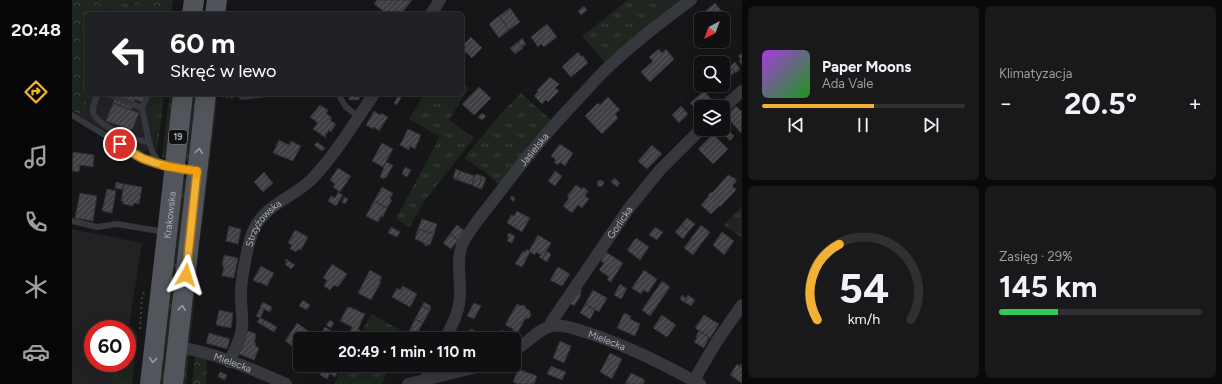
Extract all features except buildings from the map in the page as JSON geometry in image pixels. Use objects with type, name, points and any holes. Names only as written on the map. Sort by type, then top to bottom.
[{"type":"main road","points":[[215,12],[216,0]]},
{"type":"main road","name":"Krakowska","points":[[150,384],[167,232],[167,166],[183,96]]},
{"type":"main road","name":"19","points":[[173,384],[197,171],[215,96]]},
{"type":"street","points":[[432,12],[440,0]]},
{"type":"street","name":"Jasielska","points":[[448,332],[459,310],[461,283],[459,260],[460,253],[465,240],[478,221],[527,156],[594,81],[659,23],[691,0]]},
{"type":"street","points":[[730,102],[742,91]]},
{"type":"street","name":"Strzyżowska","points":[[229,362],[242,329],[241,287],[250,239],[255,227],[259,220],[269,210],[298,191],[310,180],[334,153],[373,96]]},
{"type":"street","name":"Gorlicka","points":[[550,326],[571,292],[629,208],[660,170],[694,136]]},
{"type":"street","points":[[167,166],[197,171]]},
{"type":"street","points":[[697,382],[717,341],[742,305]]},
{"type":"street","name":"Mielecka","points":[[550,326],[561,325],[624,346],[647,356],[697,382]]},
{"type":"street","points":[[521,346],[550,326]]},
{"type":"street","name":"Mielecka","points":[[177,347],[198,351],[286,384]]},
{"type":"street","points":[[426,379],[429,372]]},
{"type":"street","points":[[408,384],[456,372]]},
{"type":"lane","points":[[97,96],[93,110],[97,120],[124,136],[137,141],[149,142]]},
{"type":"lane","points":[[113,96],[142,108]]},
{"type":"lane","points":[[147,96],[142,108],[149,142],[153,153],[167,166]]},
{"type":"lane","points":[[240,98],[253,96]]},
{"type":"lane","points":[[339,96],[346,107],[359,117]]},
{"type":"lane","points":[[72,115],[144,159],[167,166]]},
{"type":"lane","points":[[72,221],[97,227],[117,224],[167,232]]},
{"type":"path","points":[[223,96],[240,98]]},
{"type":"shaded area","points":[[86,96],[159,96],[154,147],[141,154],[86,120]]},
{"type":"shaded area","points":[[72,229],[142,243],[130,320],[84,320],[84,372],[121,372],[119,384],[72,384]]},
{"type":"green space","points":[[72,0],[110,0],[104,12],[84,12],[84,96],[86,96],[86,120],[72,110]]},
{"type":"green space","points":[[110,0],[119,0],[121,2],[140,5],[140,12],[104,12]]},
{"type":"green space","points":[[119,0],[173,0],[171,12],[140,12],[140,5],[121,2]]},
{"type":"green space","points":[[628,0],[686,0],[607,65],[582,36]]},
{"type":"green space","points":[[464,84],[469,88],[464,96]]},
{"type":"green space","points":[[521,93],[553,122],[500,186],[486,173],[464,158],[505,109]]},
{"type":"green space","points":[[155,96],[164,96],[157,152],[155,146],[156,132],[152,110]]},
{"type":"green space","points":[[174,96],[166,158],[162,158],[169,97]]},
{"type":"green space","points":[[190,96],[199,96],[188,162],[185,161]]},
{"type":"green space","points":[[212,96],[217,102],[200,241],[198,221]]},
{"type":"green space","points":[[423,96],[464,96],[449,120],[474,138],[423,203],[409,228],[396,218],[440,137],[409,119]]},
{"type":"green space","points":[[183,177],[188,179],[167,384],[157,384]]},
{"type":"green space","points":[[742,206],[742,238],[724,225]]},
{"type":"green space","points":[[196,283],[190,343],[188,342],[187,319]]},
{"type":"green space","points":[[371,314],[404,332],[362,332]]},
{"type":"green space","points":[[189,355],[186,384],[180,384],[186,356]]},
{"type":"green space","points":[[195,355],[207,357],[206,384],[192,384]]},
{"type":"green space","points":[[115,372],[133,372],[132,384],[113,384]]},
{"type":"green space","points":[[340,372],[387,372],[382,384],[334,384]]},
{"type":"slow traffic","points":[[163,166],[197,171],[197,175]]},
{"type":"route","points":[[120,144],[144,159],[159,163],[165,167],[197,171],[186,275]]}]
